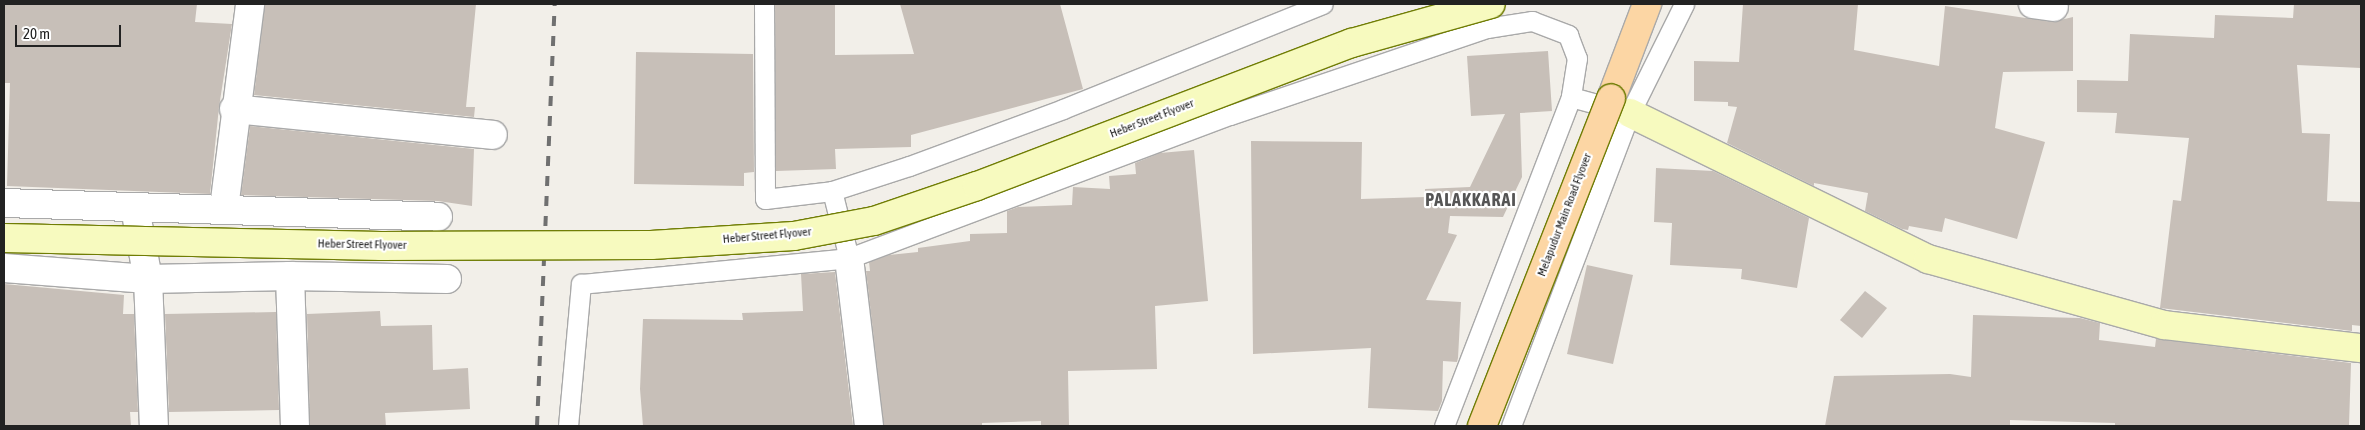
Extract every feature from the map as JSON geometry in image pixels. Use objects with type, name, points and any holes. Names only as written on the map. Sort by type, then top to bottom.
[{"type":"main road","name":"Melapudur Main Road Flyover","points":[[1482,426],[1647,4]]},
{"type":"street","points":[[224,208],[234,109],[250,4]]},
{"type":"street","name":"Heber Street Flyover","points":[[4,238],[381,246],[642,245],[794,236],[883,218],[977,186],[1352,43],[1491,4]]},
{"type":"street","points":[[234,109],[493,135]]},
{"type":"street","points":[[1630,113],[1928,259],[2164,326],[2361,348]]},
{"type":"street","points":[[4,204],[224,208],[438,217]]},
{"type":"street","points":[[135,206],[148,279],[154,426]]},
{"type":"street","points":[[849,258],[869,426]]},
{"type":"street","points":[[4,268],[148,279],[290,276],[447,279]]},
{"type":"street","points":[[290,276],[295,426]]},
{"type":"lane","points":[[764,4],[765,198],[832,191],[1064,109],[1323,4]]},
{"type":"lane","points":[[1511,426],[1630,113],[1684,4]]},
{"type":"lane","points":[[568,426],[581,284],[849,258],[1230,115],[1487,28],[1532,21],[1568,35],[1576,58],[1571,97],[1444,426]]},
{"type":"lane","points":[[1571,97],[1630,113]]},
{"type":"lane","points":[[832,191],[849,258]]},
{"type":"building","points":[[4,4],[197,4],[195,22],[232,24],[219,107],[210,194],[7,186],[10,83],[4,83]]},
{"type":"building","points":[[265,4],[476,4],[466,107],[475,107],[474,117],[254,95]]},
{"type":"building","points":[[775,4],[835,4],[835,55],[914,54],[900,4],[1060,4],[1083,89],[911,135],[911,147],[835,149],[836,169],[776,171]]},
{"type":"building","points":[[1743,4],[1858,4],[1854,50],[1939,66],[1945,6],[2052,22],[2073,17],[2073,71],[2003,72],[1995,128],[2045,142],[2017,239],[1945,218],[1942,232],[1909,226],[1908,230],[1902,229],[1865,211],[1868,193],[1814,183],[1814,186],[1727,143],[1737,107],[1728,106],[1728,102],[1694,101],[1694,61],[1739,62]]},
{"type":"building","points":[[2294,4],[2361,4],[2361,68],[2297,65],[2302,133],[2330,134],[2327,201],[2361,202],[2361,326],[2352,325],[2352,331],[2160,308],[2173,200],[2181,201],[2189,138],[2115,133],[2117,113],[2077,112],[2077,80],[2128,81],[2130,34],[2214,38],[2215,15],[2293,18]]},
{"type":"building","points":[[1548,51],[1552,111],[1520,113],[1522,177],[1503,217],[1450,216],[1448,233],[1457,235],[1426,300],[1461,302],[1458,358],[1457,362],[1443,361],[1442,401],[1438,411],[1368,408],[1371,348],[1253,354],[1251,141],[1362,142],[1361,199],[1426,197],[1425,189],[1470,187],[1505,114],[1471,116],[1467,56]]},
{"type":"building","points":[[636,52],[753,54],[754,172],[744,173],[744,186],[634,184]]},
{"type":"building","points":[[250,126],[474,149],[472,206],[438,201],[241,195]]},
{"type":"building","points":[[1194,150],[1208,301],[1155,306],[1157,369],[1068,371],[1069,426],[1041,426],[1041,421],[982,423],[982,426],[884,426],[866,271],[870,271],[869,262],[889,255],[918,252],[918,248],[970,241],[970,234],[1007,233],[1007,211],[1018,207],[1072,205],[1073,187],[1110,189],[1109,176],[1136,174],[1135,163],[1160,153]]},
{"type":"building","points":[[1656,168],[1713,171],[1809,218],[1797,288],[1741,279],[1742,269],[1670,265],[1672,223],[1654,222]]},
{"type":"building","points":[[1587,265],[1633,275],[1613,364],[1567,354]]},
{"type":"building","points":[[835,272],[853,426],[643,426],[640,389],[643,319],[743,320],[742,313],[803,311],[801,274]]},
{"type":"building","points":[[4,284],[124,295],[123,314],[134,314],[138,412],[130,412],[131,426],[4,426]]},
{"type":"building","points":[[1865,291],[1887,308],[1862,338],[1840,320]]},
{"type":"building","points":[[380,311],[381,326],[432,325],[433,370],[468,368],[470,409],[385,413],[386,426],[310,426],[307,314]]},
{"type":"building","points":[[276,312],[279,410],[169,412],[165,314]]},
{"type":"building","points":[[1973,315],[2080,318],[2100,323],[2099,340],[2155,347],[2156,339],[2351,363],[2349,426],[2115,426],[2115,423],[2010,420],[2010,426],[1825,426],[1834,376],[1950,374],[1971,377]]},
{"type":"railway","points":[[537,426],[555,4]]},
{"type":"district","name":"PALAKKARAI","points":[[1471,200]]}]
